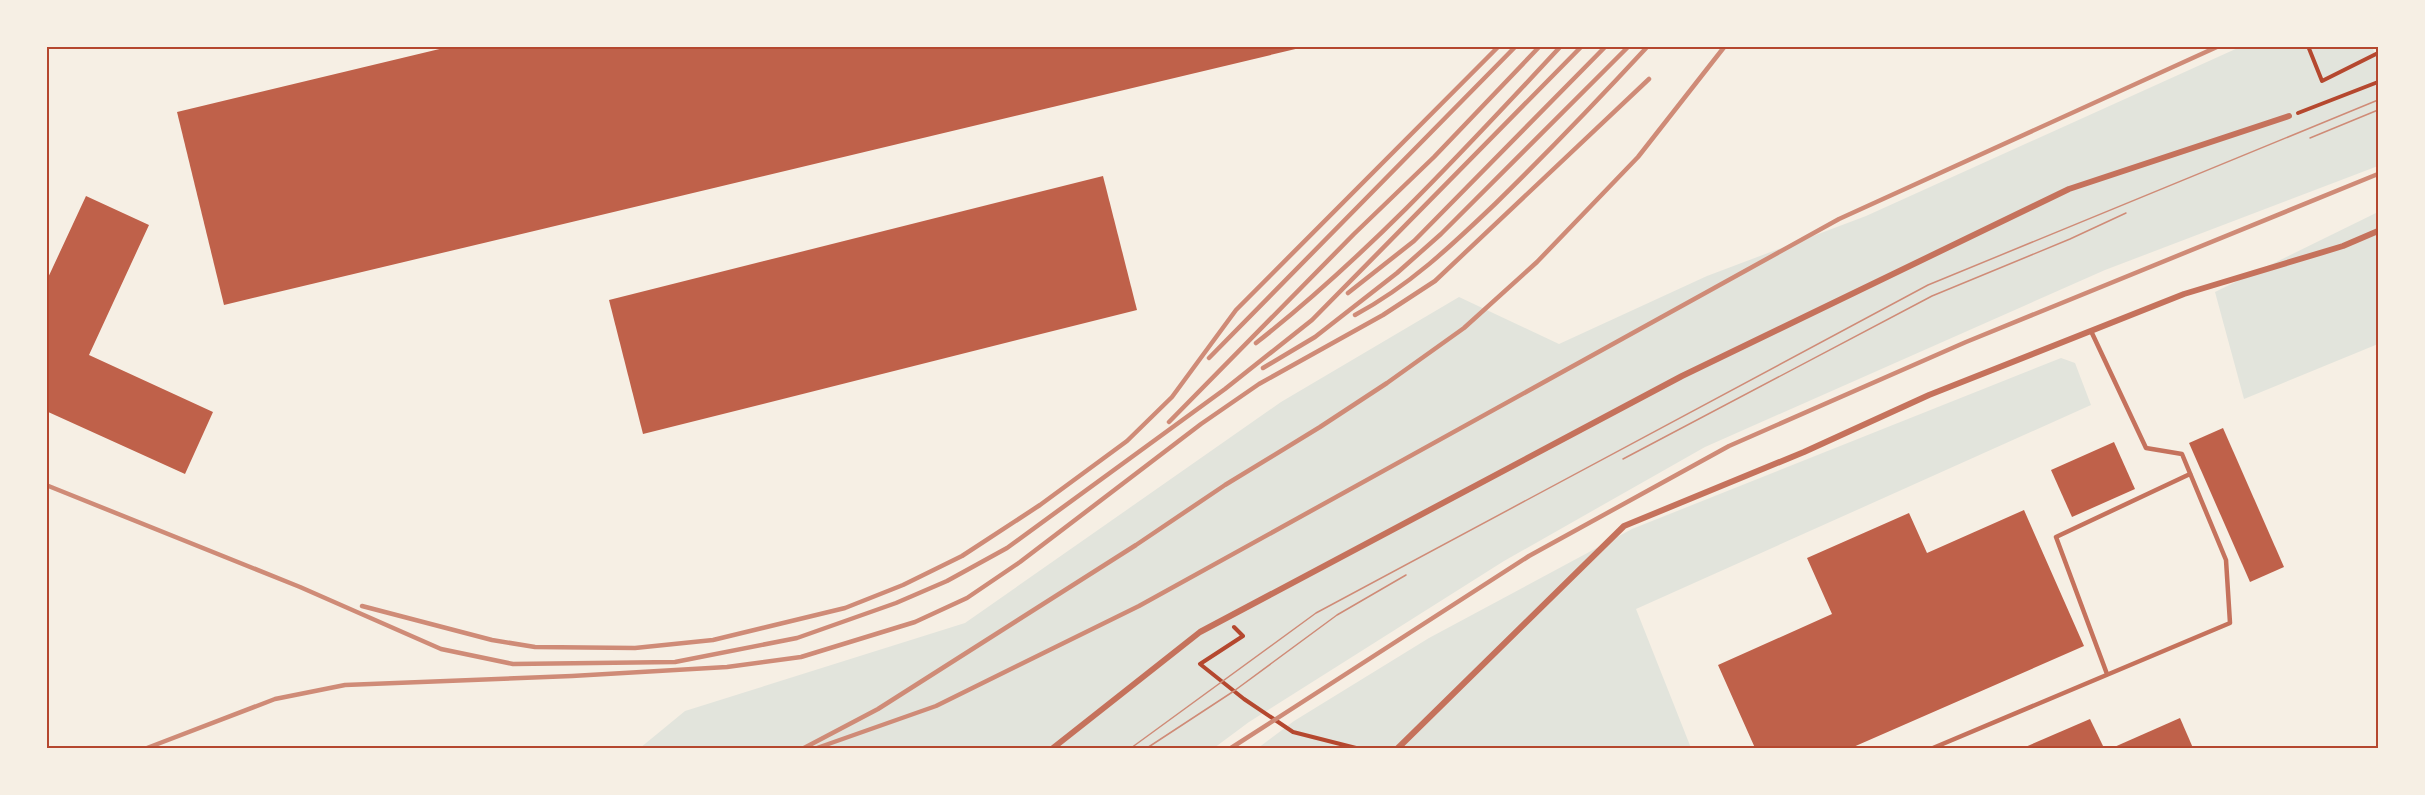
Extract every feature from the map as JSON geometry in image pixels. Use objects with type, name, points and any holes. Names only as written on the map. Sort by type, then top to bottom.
[{"type":"street","points":[[1053,748],[1200,632],[1682,376],[2069,189],[2289,116]]},
{"type":"street","points":[[1398,748],[1623,526],[1804,452],[1929,395],[2184,294],[2343,246],[2379,231]]},
{"type":"lane","points":[[1933,748],[2230,623],[2226,560],[2182,454],[2146,448],[2091,331]]},
{"type":"lane","points":[[2108,674],[2056,537],[2190,474]]},
{"type":"path","points":[[2308,46],[2322,81],[2379,53]]},
{"type":"path","points":[[2289,116],[2379,82]]},
{"type":"path","points":[[1225,619],[1243,636],[1200,664],[1244,699],[1293,732],[1356,748]]},
{"type":"shaded area","points":[[2240,47],[2372,47],[2378,60],[2378,166],[2105,270],[1705,447],[1504,561],[1249,722],[1214,748],[640,748],[685,711],[965,623],[1281,402],[1459,297],[1559,344],[1707,276],[1866,216]]},
{"type":"shaded area","points":[[2378,212],[2378,344],[2244,399],[2215,292]]},
{"type":"shaded area","points":[[2061,358],[2075,363],[2091,405],[1636,609],[1691,748],[1258,748],[1294,721],[1429,638],[1632,529]]},
{"type":"building","points":[[452,46],[1304,47],[224,305],[177,112]]},
{"type":"building","points":[[1103,176],[1137,310],[643,434],[609,300]]},
{"type":"building","points":[[86,196],[149,225],[89,355],[213,412],[185,474],[46,411],[46,282]]},
{"type":"building","points":[[2223,428],[2284,567],[2250,582],[2189,443]]},
{"type":"building","points":[[2114,442],[2135,489],[2072,517],[2051,470]]},
{"type":"building","points":[[2024,510],[2084,646],[1851,748],[1755,748],[1718,665],[1832,614],[1807,558],[1909,513],[1927,553]]},
{"type":"building","points":[[2180,718],[2193,748],[2112,748]]},
{"type":"building","points":[[2090,719],[2104,748],[2023,748]]},
{"type":"tram line","points":[[1131,748],[1316,613],[1928,285],[2378,100]]},
{"type":"tram line","points":[[2310,138],[2378,110]]},
{"type":"tram line","points":[[1623,459],[1932,296],[2070,239],[2126,213]]},
{"type":"tram line","points":[[1147,748],[1234,691],[1337,615],[1406,575]]},
{"type":"railway","points":[[362,606],[492,640],[535,647],[635,648],[713,640],[845,608],[903,585],[962,556],[1040,505],[1127,441],[1172,397],[1236,310],[1499,46]]},
{"type":"railway","points":[[1209,358],[1516,46]]},
{"type":"railway","points":[[1169,422],[1354,234],[1434,157],[1540,46]]},
{"type":"railway","points":[[1256,343],[1376,238],[1452,162],[1561,46]]},
{"type":"railway","points":[[46,485],[300,587],[441,649],[513,664],[675,662],[797,638],[896,603],[947,581],[1007,548],[1225,389],[1312,320],[1582,46]]},
{"type":"railway","points":[[1348,293],[1414,241],[1606,46]]},
{"type":"railway","points":[[1263,368],[1315,337],[1397,273],[1441,234],[1629,46]]},
{"type":"railway","points":[[1355,315],[1375,304],[1411,278],[1462,235],[1553,146],[1648,46]]},
{"type":"railway","points":[[804,748],[878,709],[1136,545],[1225,485],[1387,383],[1464,328],[1537,262],[1638,157],[1725,46]]},
{"type":"railway","points":[[817,748],[936,706],[1139,606],[1839,219],[2219,46]]},
{"type":"railway","points":[[147,748],[275,699],[345,685],[727,667],[801,657],[915,622],[967,598],[1020,562],[1201,424],[1259,384],[1383,315],[1435,281],[1649,79]]},
{"type":"railway","points":[[1231,748],[1529,556],[1729,446],[1966,342],[2378,174]]}]
